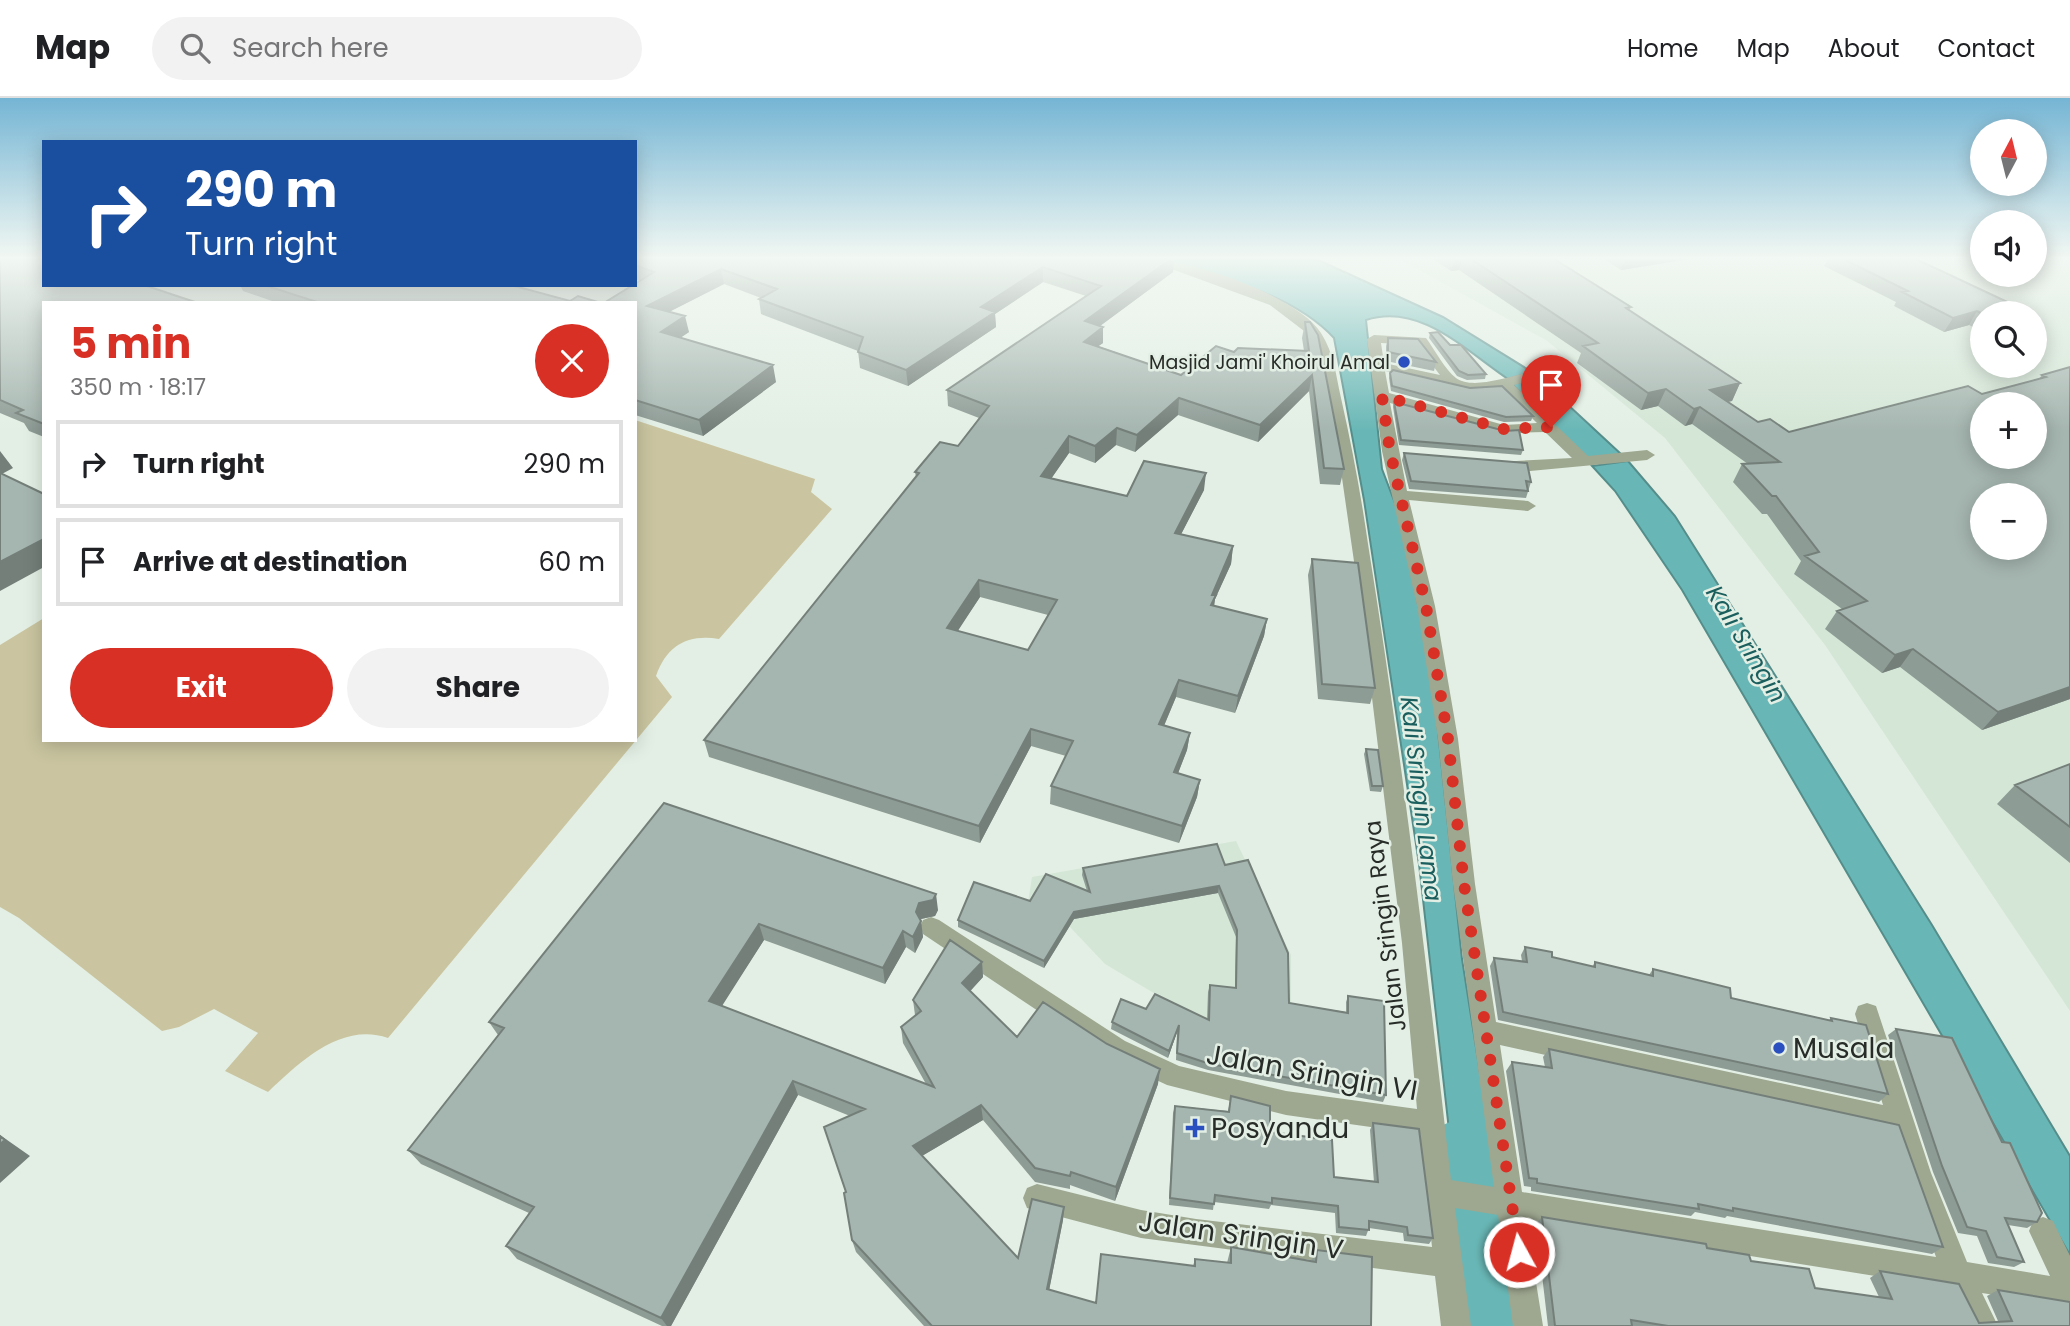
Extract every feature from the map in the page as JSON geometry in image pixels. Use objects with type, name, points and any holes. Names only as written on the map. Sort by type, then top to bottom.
[{"type":"street","name":"Jalan Sringin Raya","points":[[1299,316],[1310,324],[1321,341],[1344,446],[1365,574],[1413,943],[1442,1193],[1447,1263],[1457,1326]]},
{"type":"street","points":[[1452,382],[1417,340],[1375,337],[1382,396],[1396,452],[1401,495],[1426,606],[1437,673],[1464,884],[1488,1031],[1504,1202],[1528,1326]]},
{"type":"street","points":[[1377,365],[1469,386],[1505,383],[1557,372]]},
{"type":"street","points":[[1505,383],[1588,462]]},
{"type":"street","points":[[1382,396],[1504,429],[1551,427]]},
{"type":"street","points":[[1484,464],[1530,466],[1640,456]]},
{"type":"street","points":[[1401,495],[1528,506]]},
{"type":"street","name":"Jalan Sringin VI","points":[[931,927],[1116,1049],[1176,1077],[1297,1105],[1432,1123]]},
{"type":"street","points":[[1867,1014],[1900,1121],[1955,1274],[1983,1326]]},
{"type":"street","points":[[1488,1031],[1900,1121]]},
{"type":"street","points":[[1442,1193],[2070,1293]]},
{"type":"street","name":"Jalan Sringin V","points":[[1037,1198],[1141,1224],[1196,1233],[1447,1263]]},
{"type":"street","points":[[2043,1231],[2070,1286]]},
{"type":"shaded area","points":[[1503,316],[1970,316],[1970,378],[2047,378],[2047,316],[2070,316],[2070,1011],[1825,645],[1665,438],[1546,340]]},
{"type":"shaded area","points":[[637,421],[815,479],[811,492],[832,509],[719,639],[688,640],[666,656],[656,676],[672,697],[637,739]]},
{"type":"shaded area","points":[[42,619],[42,742],[635,742],[388,1038],[371,1034],[338,1040],[308,1058],[268,1092],[225,1071],[258,1033],[214,1009],[179,1027],[162,1031],[19,918],[0,907],[0,645]]},
{"type":"shaded area","points":[[1236,841],[1291,955],[1291,1040],[1216,1034],[1184,1011],[1105,964],[1069,926],[1027,909],[1032,877]]},
{"type":"water","points":[[1308,316],[1384,316],[1366,320],[1382,469],[1398,511],[1431,665],[1462,959],[1498,1187],[1455,1183],[1419,864],[1364,500],[1334,338]]},
{"type":"water","points":[[1389,316],[1441,316],[1532,372],[1508,379],[1442,332],[1405,318]]},
{"type":"water","points":[[1539,378],[1622,455],[1586,458],[1512,384]]},
{"type":"water","name":"Kali Sringin","points":[[1628,461],[1675,516],[1932,925],[2070,1156],[2070,1255],[1682,590],[1615,491],[1592,466]]},
{"type":"building","points":[[0,316],[42,316],[42,423],[16,413],[23,410],[0,400]]},
{"type":"building","points":[[637,316],[685,316],[661,332],[773,365],[699,420],[637,401]]},
{"type":"building","points":[[806,316],[988,316],[906,370],[858,352],[863,337]]},
{"type":"building","points":[[1056,316],[1092,316],[1085,321],[1103,327],[1084,342],[1181,375],[1216,346],[1234,352],[1238,348],[1309,351],[1305,322],[1310,322],[1318,335],[1344,469],[1324,468],[1312,375],[1260,425],[1179,398],[1137,435],[1117,428],[1095,446],[1069,436],[1041,476],[1127,496],[1144,461],[1206,473],[1175,533],[1233,546],[1212,595],[1216,595],[1211,605],[1267,619],[1238,696],[1179,680],[1159,724],[1190,733],[1174,772],[1200,780],[1182,826],[1051,786],[1073,741],[1031,729],[979,826],[704,740],[919,473],[915,472],[940,442],[958,446],[989,406],[947,390]],"holes":[[[979,580],[1057,600],[1028,650],[947,628]]]},
{"type":"building","points":[[1558,316],[1639,316],[1740,383],[1710,390],[1758,422],[1770,419],[1789,432],[1968,386],[1978,392],[1970,392],[1970,469],[2047,469],[2047,392],[1990,392],[2047,378],[2047,374],[2070,367],[2070,687],[1998,712],[1913,649],[1895,655],[1837,611],[1867,601],[1805,556],[1819,552],[1776,496],[1772,496],[1742,464],[1780,462],[1700,407],[1694,409],[1666,389],[1648,393],[1583,346],[1598,343]]},
{"type":"building","points":[[1438,332],[1450,345],[1461,345],[1486,374],[1468,375],[1459,371],[1430,333]]},
{"type":"building","points":[[1388,338],[1418,339],[1436,362],[1388,352]]},
{"type":"building","points":[[1393,370],[1470,388],[1502,386],[1533,416],[1506,417],[1392,386],[1390,373]]},
{"type":"building","points":[[1394,402],[1505,431],[1519,430],[1523,450],[1401,440]]},
{"type":"building","points":[[1404,453],[1527,463],[1531,482],[1526,481],[1528,491],[1411,481]]},
{"type":"building","points":[[0,473],[42,493],[42,540],[0,562]]},
{"type":"building","points":[[1312,559],[1358,563],[1375,688],[1322,684]]},
{"type":"building","points":[[1366,749],[1378,750],[1383,786],[1372,786]]},
{"type":"building","points":[[2070,764],[2070,827],[2015,785]]},
{"type":"building","points":[[664,803],[936,894],[933,900],[919,903],[916,912],[921,921],[913,937],[903,931],[883,968],[759,924],[709,1001],[934,1087],[901,1027],[921,1011],[913,1000],[950,940],[982,962],[962,983],[1017,1037],[1043,1002],[1107,1044],[1160,1069],[1116,1187],[1071,1172],[1070,1176],[1035,1168],[981,1105],[913,1146],[1018,1258],[1032,1199],[1064,1207],[1047,1289],[1096,1303],[1101,1254],[1195,1266],[1195,1259],[1231,1263],[1231,1247],[1316,1262],[1317,1250],[1372,1257],[1371,1326],[932,1326],[852,1240],[844,1193],[846,1192],[824,1127],[865,1109],[793,1081],[661,1318],[506,1246],[534,1207],[408,1150],[504,1028],[489,1022]]},
{"type":"building","points":[[1217,844],[1225,865],[1248,860],[1288,953],[1289,1003],[1348,1013],[1348,996],[1384,1001],[1386,1095],[1210,1064],[1177,1053],[1179,1025],[1169,1051],[1112,1022],[1121,999],[1146,1009],[1155,994],[1209,1020],[1210,985],[1236,988],[1237,930],[1219,886],[1074,912],[1044,961],[958,920],[974,882],[1030,901],[1046,874],[1090,892],[1083,868]]},
{"type":"building","points":[[1525,947],[1552,952],[1552,957],[1595,967],[1595,962],[1653,976],[1653,969],[1730,988],[1731,998],[1832,1021],[1831,1018],[1866,1025],[1888,1094],[1503,1012],[1494,958],[1527,962]]},
{"type":"building","points":[[1896,1029],[1952,1038],[2002,1142],[2010,1143],[2042,1213],[2037,1222],[2005,1218],[2024,1262],[1997,1257],[1986,1231],[1967,1227],[1942,1166]]},
{"type":"building","points":[[1549,1049],[1899,1125],[1943,1247],[1733,1208],[1733,1211],[1698,1204],[1699,1209],[1537,1183],[1537,1179],[1529,1178],[1512,1062],[1552,1068]]},
{"type":"building","points":[[1231,1096],[1270,1106],[1270,1132],[1332,1140],[1334,1177],[1378,1182],[1373,1123],[1419,1129],[1433,1238],[1408,1235],[1407,1227],[1369,1221],[1369,1230],[1339,1227],[1338,1206],[1272,1198],[1272,1203],[1215,1195],[1214,1204],[1170,1198],[1175,1106],[1229,1112]]},
{"type":"building","points":[[1542,1217],[1706,1244],[1707,1248],[1749,1255],[1751,1261],[1809,1269],[1815,1288],[1892,1299],[1880,1271],[1959,1284],[1979,1323],[2012,1321],[1998,1290],[2070,1302],[2070,1326],[1668,1326],[1631,1320],[1632,1326],[1555,1326]]},
{"type":"waterway","name":"Kali Sringin Lama","points":[[1466,1147],[1489,1326]]},
{"type":"place","name":"Masjid Jami' Khoirul Amal","points":[[1404,362]]},
{"type":"place","name":"Musala","points":[[1779,1048]]},
{"type":"place","name":"Posyandu","points":[[1195,1128]]},
{"type":"route","points":[[1519,1252],[1464,884],[1448,739],[1426,606],[1390,451],[1382,396],[1504,429],[1551,427]]}]
